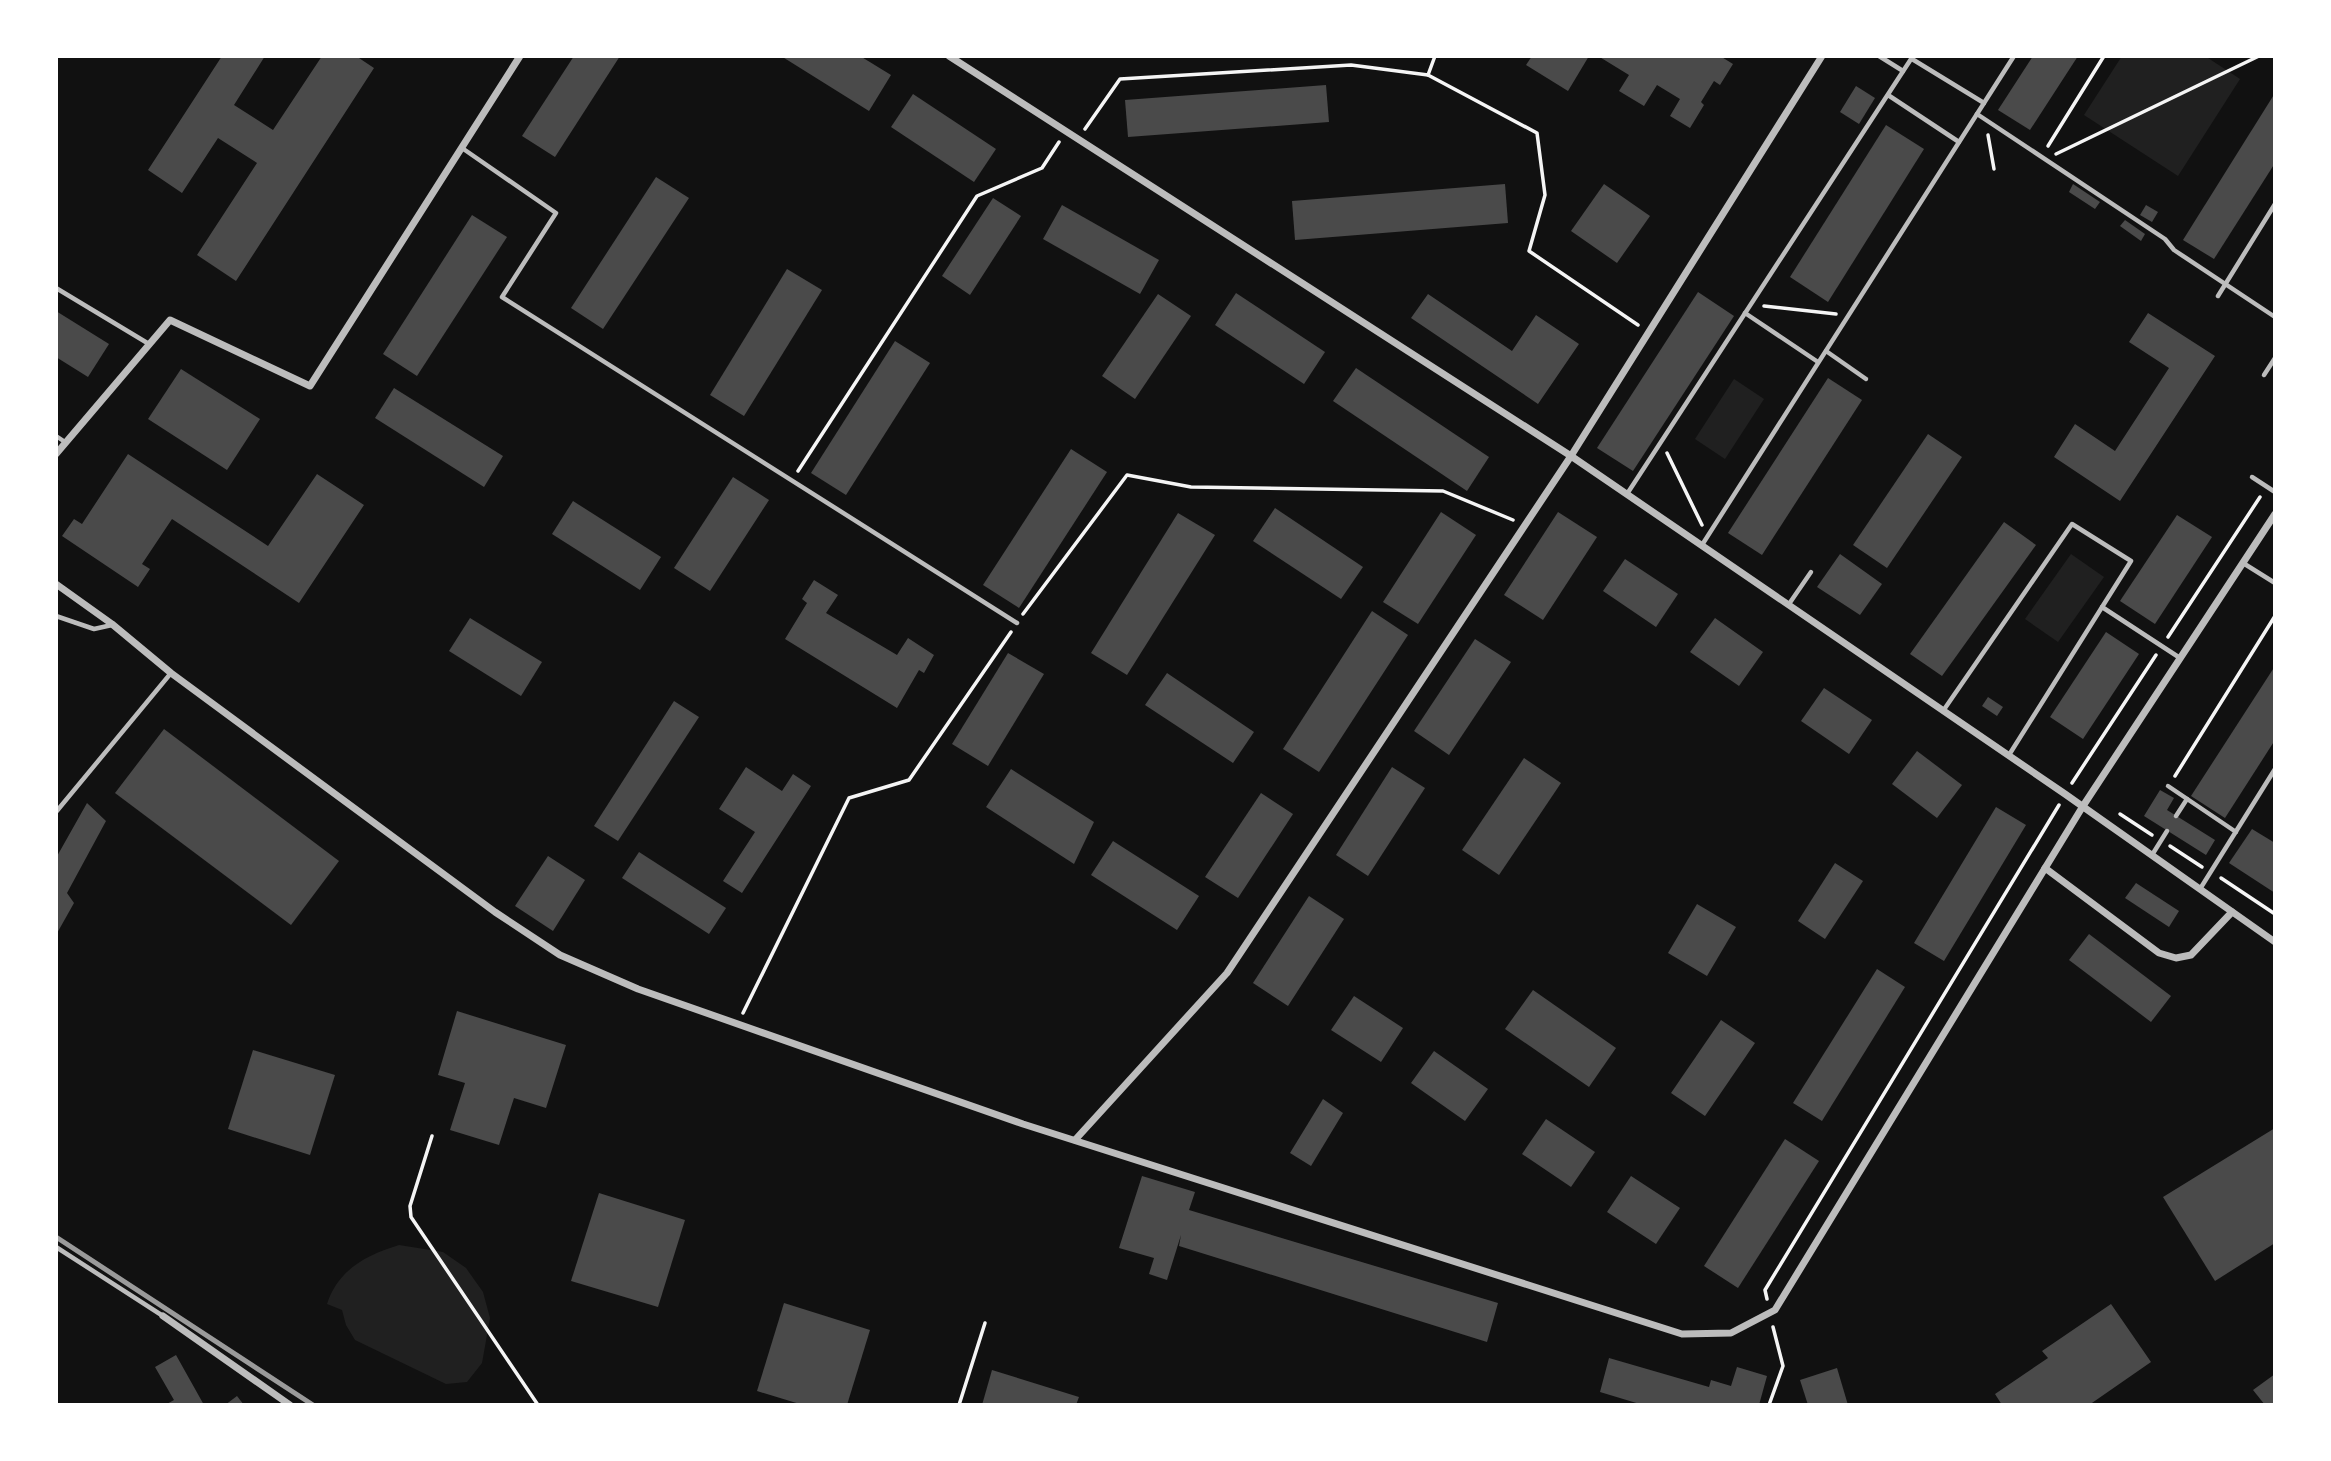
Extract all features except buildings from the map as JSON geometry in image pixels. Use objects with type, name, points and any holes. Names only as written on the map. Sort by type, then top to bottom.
[{"type":"street","points":[[56,454],[170,320],[310,386],[520,56]]},
{"type":"street","points":[[949,56],[1571,456],[2083,806],[2275,942]]},
{"type":"street","points":[[1075,1140],[1227,973],[1571,456],[1822,56]]},
{"type":"street","points":[[56,584],[112,624],[171,673],[495,912],[560,955],[638,989],[1075,1140],[1682,1334],[1731,1333],[1775,1310],[2083,806],[2275,514]]},
{"type":"street","points":[[2045,868],[2159,953],[2176,958],[2191,955],[2232,912]]},
{"type":"street","points":[[163,1316],[290,1405]]},
{"type":"lane","points":[[1879,56],[1903,71]]},
{"type":"lane","points":[[1702,545],[2014,56]]},
{"type":"lane","points":[[1627,495],[1912,57],[1984,103]]},
{"type":"lane","points":[[1888,94],[1959,142]]},
{"type":"lane","points":[[1977,114],[2165,239],[2174,250],[2275,317]]},
{"type":"lane","points":[[462,148],[556,213],[502,297],[1017,623]]},
{"type":"lane","points":[[2218,296],[2275,204]]},
{"type":"lane","points":[[56,288],[149,344]]},
{"type":"lane","points":[[1745,313],[1818,362]]},
{"type":"lane","points":[[1826,351],[1866,379]]},
{"type":"lane","points":[[2264,375],[2275,358]]},
{"type":"lane","points":[[56,436],[65,442]]},
{"type":"lane","points":[[2252,477],[2275,492]]},
{"type":"lane","points":[[1943,711],[2072,524],[2131,561],[2008,755]]},
{"type":"lane","points":[[2243,563],[2275,583]]},
{"type":"lane","points":[[1788,605],[1811,572]]},
{"type":"lane","points":[[2102,607],[2180,658]]},
{"type":"lane","points":[[56,616],[94,629],[112,624]]},
{"type":"lane","points":[[56,812],[171,673]]},
{"type":"lane","points":[[2200,889],[2275,769]]},
{"type":"lane","points":[[2168,786],[2236,832]]},
{"type":"lane","points":[[2176,816],[2187,799]]},
{"type":"lane","points":[[2152,855],[2167,831]]},
{"type":"lane","points":[[56,1247],[163,1316]]},
{"type":"path","points":[[1427,75],[1435,56]]},
{"type":"path","points":[[2045,159],[2048,143],[2104,56]]},
{"type":"path","points":[[2045,159],[2259,56]]},
{"type":"path","points":[[1078,139],[1120,79],[1352,65],[1427,75],[1537,133],[1545,195],[1529,251],[1648,332]]},
{"type":"path","points":[[1985,119],[1994,169]]},
{"type":"path","points":[[792,481],[978,196],[1042,168],[1066,131]]},
{"type":"path","points":[[1751,304],[1848,315]]},
{"type":"path","points":[[1662,441],[1707,536]]},
{"type":"path","points":[[738,1024],[849,798],[909,780],[1017,623],[1127,475],[1191,487],[1443,491],[1525,525]]},
{"type":"path","points":[[2168,786],[2275,616]]},
{"type":"path","points":[[1769,1405],[1783,1366],[1765,1290],[2065,794]]},
{"type":"path","points":[[2090,795],[2275,914]]},
{"type":"path","points":[[432,1136],[410,1206],[411,1217],[538,1405]]},
{"type":"path","points":[[959,1405],[985,1323]]},
{"type":"shaded area","points":[[2122,56],[2205,56],[2240,79],[2178,176],[2084,115]]},
{"type":"shaded area","points":[[1734,379],[1764,399],[1725,459],[1695,439]]},
{"type":"shaded area","points":[[2071,554],[2104,577],[2058,642],[2025,619]]},
{"type":"shaded area","points":[[399,1245],[443,1252],[466,1268],[483,1292],[490,1318],[482,1363],[467,1382],[446,1384],[355,1340],[346,1325],[342,1310],[327,1304],[338,1282],[346,1273],[365,1259]]},
{"type":"railway","points":[[56,1237],[313,1405]]}]
